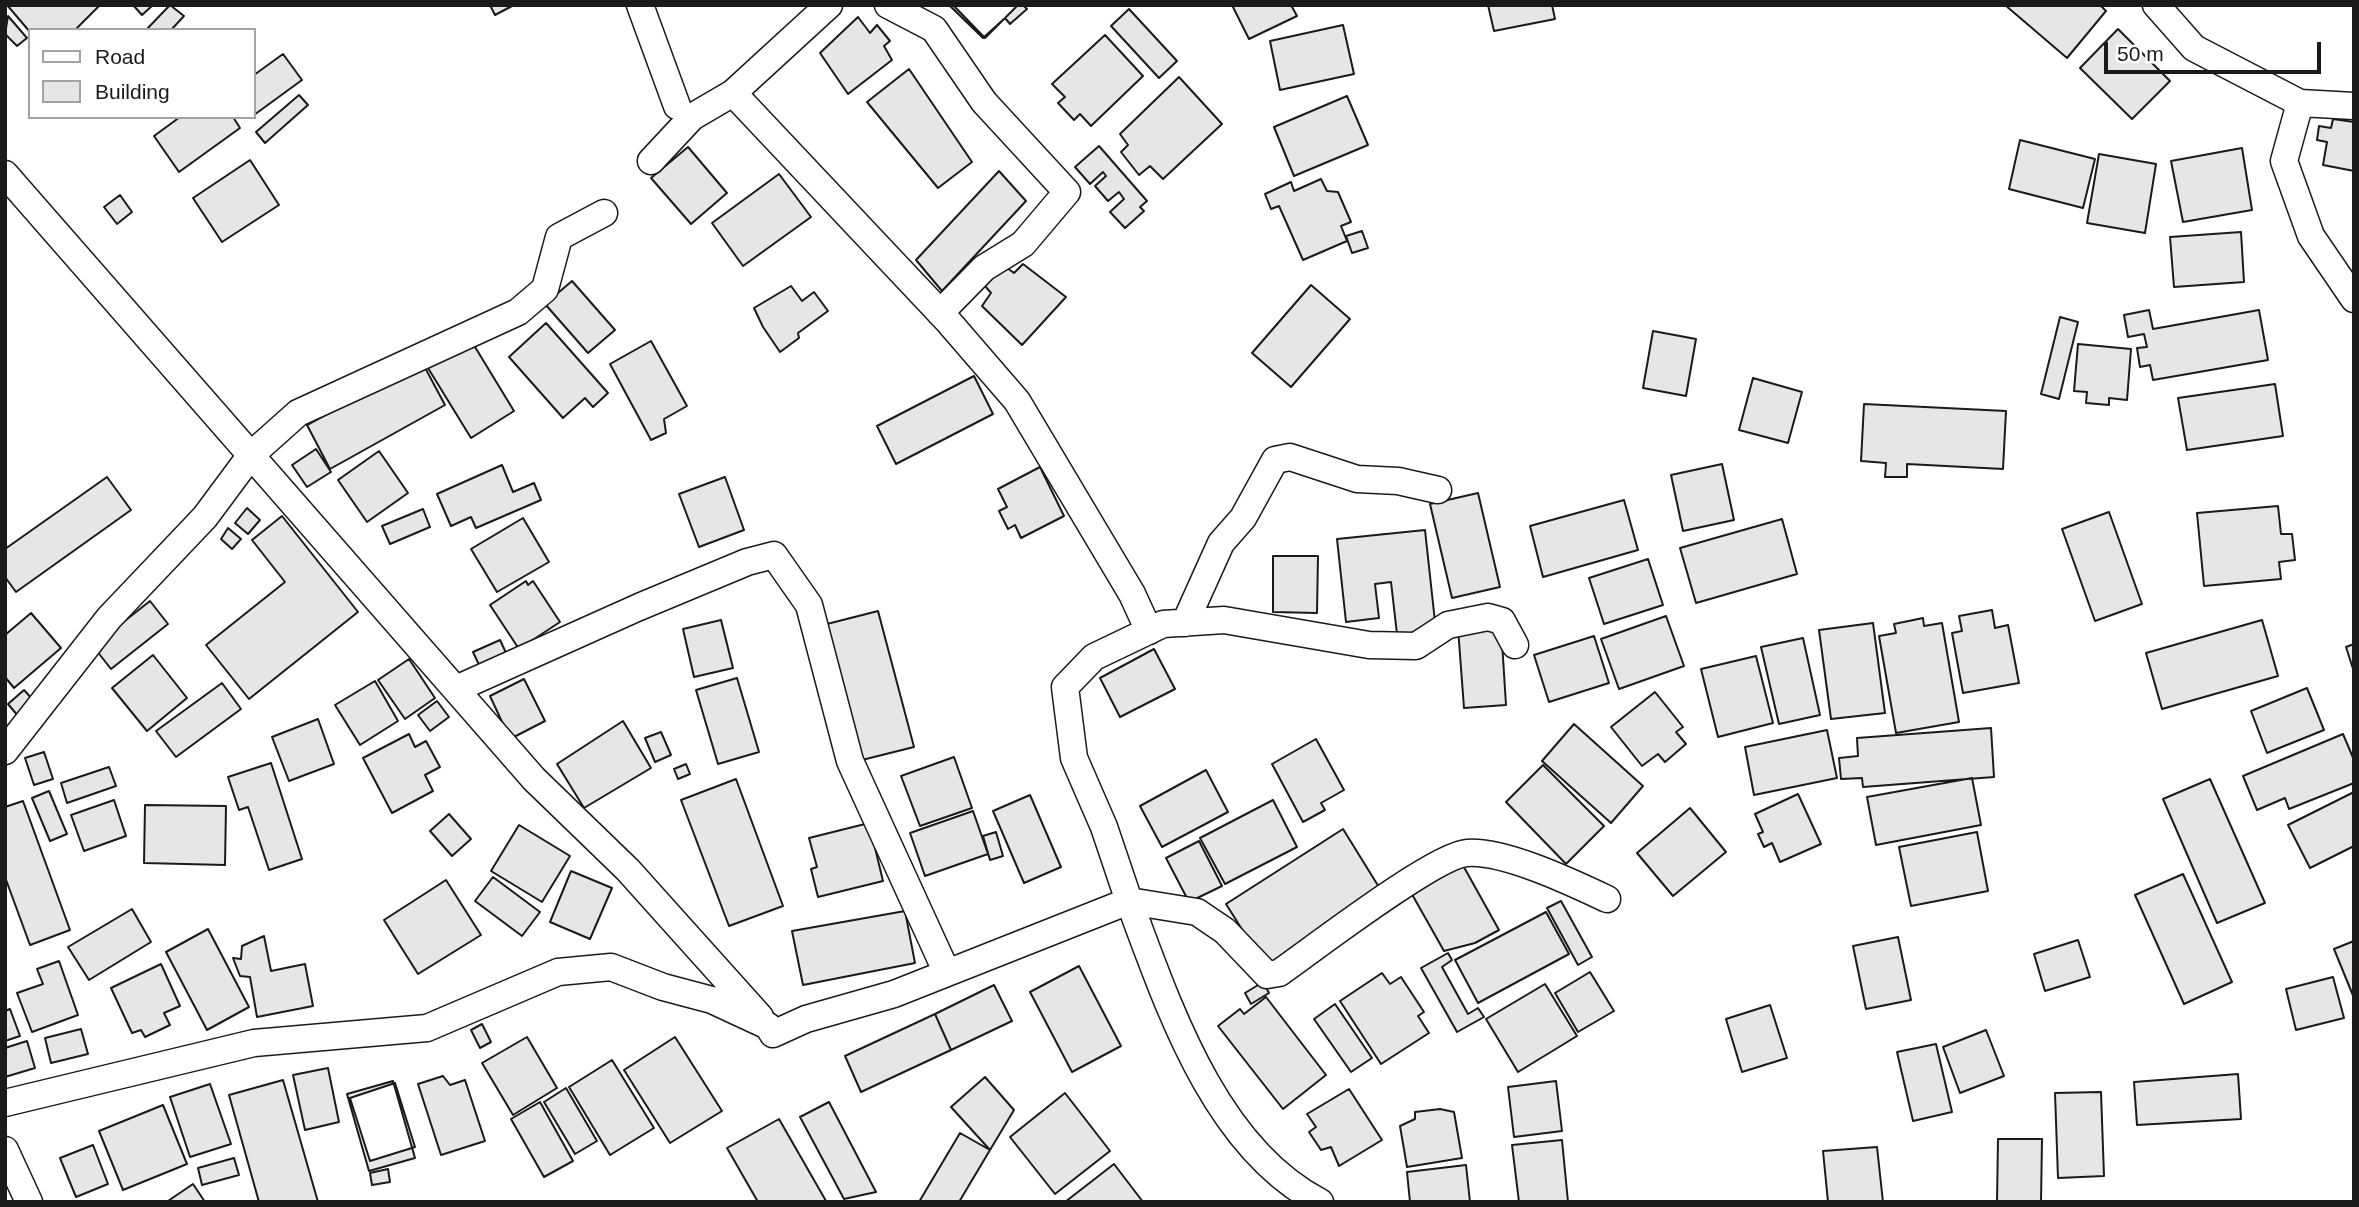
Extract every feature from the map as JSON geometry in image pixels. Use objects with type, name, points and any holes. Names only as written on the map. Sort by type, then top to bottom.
[{"type":"street","points":[[639,5],[677,106]]},
{"type":"street","points":[[651,161],[692,117],[733,93],[830,5]]},
{"type":"street","points":[[888,5],[934,29],[984,103],[1068,192],[1023,244],[984,268],[940,313]]},
{"type":"street","points":[[2156,5],[2194,48],[2300,103],[2350,100]]},
{"type":"street","points":[[733,93],[940,313],[1017,401],[1132,594],[1149,631]]},
{"type":"street","points":[[2300,103],[2284,161],[2311,236],[2354,299]]},
{"type":"street","points":[[5,174],[534,779],[628,870],[773,1034],[806,1019],[894,994],[1129,901],[1197,912],[1225,930],[1267,975],[1279,973],[1423,873],[1464,853],[1489,854],[1572,882],[1607,899]]},
{"type":"street","points":[[5,751],[109,618],[205,517],[251,455],[298,413],[518,312],[545,289],[559,237],[604,213]]},
{"type":"street","points":[[1185,623],[1221,543],[1243,518],[1275,460],[1290,457],[1314,462],[1357,479],[1398,481],[1438,490]]},
{"type":"street","points":[[457,689],[639,607],[747,562],[774,555],[809,605],[850,761],[947,973]]},
{"type":"street","points":[[1320,1202],[1299,1191],[1246,1141],[1204,1077],[1169,1008],[1104,827],[1074,758],[1065,687],[1094,657],[1163,624],[1224,620],[1369,645],[1416,646],[1448,625],[1488,617],[1502,621],[1515,645]]},
{"type":"street","points":[[5,1103],[254,1043],[427,1028],[558,972],[611,967],[663,987],[712,1000],[768,1026]]},
{"type":"street","points":[[5,1150],[29,1202]]},
{"type":"building","points":[[7,5],[100,5],[77,28],[28,30]]},
{"type":"building","points":[[133,5],[153,5],[142,15]]},
{"type":"building","points":[[170,5],[184,16],[173,28],[148,28]]},
{"type":"building","points":[[490,5],[514,5],[495,15]]},
{"type":"building","points":[[949,5],[1023,5],[1027,9],[1010,24],[1005,18],[983,38]]},
{"type":"building","points":[[953,5],[1018,5],[985,38]]},
{"type":"building","points":[[1232,5],[1291,5],[1297,16],[1249,39]]},
{"type":"building","points":[[1488,5],[1552,5],[1555,19],[1494,31]]},
{"type":"building","points":[[2005,5],[2100,5],[2106,11],[2067,58]]},
{"type":"building","points":[[1129,9],[1177,61],[1159,78],[1111,26]]},
{"type":"building","points":[[8,16],[27,38],[17,46],[5,34]]},
{"type":"building","points":[[858,17],[870,33],[877,25],[890,41],[884,46],[892,60],[848,94],[820,53]]},
{"type":"building","points":[[1343,25],[1354,74],[1280,90],[1270,41]]},
{"type":"building","points":[[2118,29],[2170,81],[2132,119],[2080,68]]},
{"type":"building","points":[[1105,35],[1143,76],[1091,126],[1080,114],[1074,120],[1058,103],[1065,97],[1052,84]]},
{"type":"building","points":[[283,54],[302,80],[256,114],[256,74]]},
{"type":"building","points":[[909,69],[972,162],[938,188],[867,102]]},
{"type":"building","points":[[1179,77],[1222,124],[1163,179],[1150,166],[1139,175],[1121,152],[1128,145],[1120,134]]},
{"type":"building","points":[[299,95],[308,105],[265,143],[256,132]]},
{"type":"building","points":[[1347,96],[1368,145],[1294,176],[1274,127]]},
{"type":"building","points":[[177,119],[234,119],[240,128],[179,172],[154,136]]},
{"type":"building","points":[[2333,119],[2354,122],[2354,171],[2323,165],[2327,142],[2317,140],[2319,126],[2331,128]]},
{"type":"building","points":[[2020,140],[2095,159],[2083,208],[2009,189]]},
{"type":"building","points":[[1099,146],[1147,201],[1140,207],[1144,211],[1125,228],[1110,212],[1124,199],[1119,192],[1108,201],[1095,186],[1106,176],[1103,172],[1090,184],[1075,167]]},
{"type":"building","points":[[688,147],[727,193],[691,224],[651,178]]},
{"type":"building","points":[[2242,148],[2252,210],[2183,222],[2171,161]]},
{"type":"building","points":[[2099,154],[2156,164],[2145,233],[2087,223]]},
{"type":"building","points":[[250,160],[279,205],[222,242],[193,198]]},
{"type":"building","points":[[999,171],[1026,201],[942,291],[916,260]]},
{"type":"building","points":[[779,174],[811,217],[743,266],[712,223]]},
{"type":"building","points":[[1321,179],[1327,191],[1338,192],[1351,222],[1341,226],[1347,241],[1303,260],[1279,206],[1271,209],[1265,194],[1291,182],[1294,191]]},
{"type":"building","points":[[120,195],[132,212],[117,224],[104,207]]},
{"type":"building","points":[[1362,231],[1368,248],[1352,253],[1346,236]]},
{"type":"building","points":[[2241,232],[2244,282],[2174,287],[2170,237]]},
{"type":"building","points":[[1023,264],[1066,297],[1022,345],[982,306],[991,293],[985,286],[1003,265],[1014,273]]},
{"type":"building","points":[[572,281],[615,330],[588,353],[545,304]]},
{"type":"building","points":[[1311,285],[1350,319],[1291,387],[1252,353]]},
{"type":"building","points":[[791,286],[802,301],[814,292],[828,311],[798,333],[799,338],[780,352],[754,308]]},
{"type":"building","points":[[2149,310],[2153,329],[2259,310],[2268,360],[2153,380],[2150,365],[2140,367],[2137,348],[2147,347],[2144,334],[2128,337],[2124,315]]},
{"type":"building","points":[[2060,317],[2078,322],[2059,399],[2041,394]]},
{"type":"building","points":[[546,323],[608,393],[593,407],[585,398],[563,418],[509,357]]},
{"type":"building","points":[[1653,331],[1696,339],[1686,396],[1643,388]]},
{"type":"building","points":[[651,341],[687,406],[664,419],[666,433],[651,440],[610,364]]},
{"type":"building","points":[[472,342],[514,411],[471,438],[428,368]]},
{"type":"building","points":[[2078,344],[2131,349],[2127,400],[2109,398],[2109,405],[2086,403],[2087,392],[2074,391]]},
{"type":"building","points":[[422,362],[445,405],[330,469],[307,425]]},
{"type":"building","points":[[974,376],[993,414],[896,464],[877,426]]},
{"type":"building","points":[[1753,378],[1802,392],[1788,443],[1739,430]]},
{"type":"building","points":[[2275,384],[2283,436],[2187,450],[2178,398]]},
{"type":"building","points":[[1864,404],[2006,411],[2003,469],[1907,464],[1907,477],[1885,477],[1886,463],[1861,461]]},
{"type":"building","points":[[316,449],[331,472],[307,487],[292,465]]},
{"type":"building","points":[[379,451],[408,493],[367,522],[338,480]]},
{"type":"building","points":[[1722,464],[1734,520],[1683,531],[1671,475]]},
{"type":"building","points":[[502,465],[513,492],[534,483],[541,500],[476,528],[471,517],[451,526],[437,494]]},
{"type":"building","points":[[1040,467],[1064,516],[1021,538],[1015,525],[1008,529],[999,511],[1007,507],[998,489]]},
{"type":"building","points":[[107,477],[131,510],[16,592],[5,577],[5,549]]},
{"type":"building","points":[[725,477],[744,530],[699,547],[679,494]]},
{"type":"building","points":[[1478,493],[1500,587],[1452,598],[1430,504]]},
{"type":"building","points":[[1624,500],[1638,550],[1543,577],[1530,526]]},
{"type":"building","points":[[2278,506],[2281,534],[2292,534],[2295,560],[2279,562],[2281,579],[2204,586],[2197,513]]},
{"type":"building","points":[[247,508],[260,520],[248,534],[235,523]]},
{"type":"building","points":[[423,509],[430,527],[390,544],[382,526]]},
{"type":"building","points":[[2109,512],[2142,604],[2095,621],[2062,529]]},
{"type":"building","points":[[282,516],[358,612],[249,699],[206,645],[285,582],[252,540]]},
{"type":"building","points":[[523,518],[549,562],[497,592],[471,549]]},
{"type":"building","points":[[1782,519],[1797,574],[1696,603],[1680,548]]},
{"type":"building","points":[[228,528],[241,539],[232,549],[221,539]]},
{"type":"building","points":[[1425,530],[1436,631],[1397,634],[1391,582],[1375,584],[1379,618],[1346,622],[1337,539]]},
{"type":"building","points":[[1273,556],[1318,556],[1317,613],[1273,612]]},
{"type":"building","points":[[1648,559],[1663,605],[1604,624],[1589,578]]},
{"type":"building","points":[[526,581],[528,585],[533,581],[560,622],[519,649],[490,605]]},
{"type":"building","points":[[150,601],[168,624],[111,669],[93,646]]},
{"type":"building","points":[[1992,610],[1995,628],[2008,625],[2019,683],[1963,693],[1952,633],[1962,631],[1959,616]]},
{"type":"building","points":[[878,611],[914,747],[862,760],[827,624]]},
{"type":"building","points":[[31,613],[61,648],[14,688],[5,677],[5,635]]},
{"type":"building","points":[[1666,616],[1684,666],[1619,689],[1601,639]]},
{"type":"building","points":[[1923,618],[1924,626],[1942,623],[1959,722],[1896,733],[1879,636],[1896,633],[1894,624]]},
{"type":"building","points":[[721,620],[733,668],[694,677],[683,629]]},
{"type":"building","points":[[2262,620],[2278,676],[2162,709],[2146,653]]},
{"type":"building","points":[[1873,623],[1885,713],[1831,719],[1819,630]]},
{"type":"building","points":[[1501,626],[1506,705],[1464,708],[1458,628]]},
{"type":"building","points":[[1594,636],[1609,683],[1549,702],[1534,655]]},
{"type":"building","points":[[1803,638],[1820,715],[1779,724],[1761,647]]},
{"type":"building","points":[[500,640],[507,655],[480,667],[473,652]]},
{"type":"building","points":[[2354,644],[2354,672],[2346,647]]},
{"type":"building","points":[[1154,649],[1175,689],[1120,717],[1100,678]]},
{"type":"building","points":[[153,655],[187,698],[147,731],[112,688]]},
{"type":"building","points":[[1756,656],[1773,723],[1718,737],[1701,669]]},
{"type":"building","points":[[409,659],[435,698],[405,719],[378,680]]},
{"type":"building","points":[[737,678],[759,752],[718,764],[696,690]]},
{"type":"building","points":[[524,679],[545,721],[510,739],[490,696]]},
{"type":"building","points":[[375,681],[398,721],[360,745],[335,705]]},
{"type":"building","points":[[222,683],[241,709],[176,757],[156,731]]},
{"type":"building","points":[[2307,688],[2324,730],[2267,753],[2251,711]]},
{"type":"building","points":[[24,690],[34,701],[18,716],[8,704]]},
{"type":"building","points":[[1655,692],[1683,727],[1676,732],[1686,744],[1665,762],[1658,754],[1642,766],[1611,727]]},
{"type":"building","points":[[437,701],[449,717],[430,731],[418,715]]},
{"type":"building","points":[[318,719],[334,764],[289,781],[272,737]]},
{"type":"building","points":[[623,721],[651,768],[584,808],[557,764]]},
{"type":"building","points":[[1574,724],[1643,786],[1611,823],[1542,761]]},
{"type":"building","points":[[1991,728],[1994,777],[1863,787],[1862,778],[1841,779],[1839,758],[1858,756],[1857,738]]},
{"type":"building","points":[[1827,730],[1837,778],[1754,795],[1745,747]]},
{"type":"building","points":[[661,732],[671,755],[655,762],[645,738]]},
{"type":"building","points":[[409,734],[415,747],[426,741],[440,767],[425,775],[433,791],[392,813],[363,758]]},
{"type":"building","points":[[2343,734],[2354,760],[2354,783],[2289,809],[2285,798],[2257,810],[2243,776]]},
{"type":"building","points":[[1316,739],[1344,790],[1321,803],[1325,810],[1303,822],[1272,764]]},
{"type":"building","points":[[44,752],[53,779],[34,785],[25,758]]},
{"type":"building","points":[[954,757],[972,808],[920,826],[901,776]]},
{"type":"building","points":[[271,763],[302,859],[269,870],[248,807],[239,810],[228,777]]},
{"type":"building","points":[[686,764],[690,774],[678,779],[674,769]]},
{"type":"building","points":[[1543,765],[1604,826],[1566,864],[1506,802]]},
{"type":"building","points":[[109,767],[116,786],[67,803],[61,783]]},
{"type":"building","points":[[1206,770],[1228,812],[1162,847],[1140,806]]},
{"type":"building","points":[[1972,778],[1981,825],[1876,845],[1867,797]]},
{"type":"building","points":[[736,779],[783,906],[729,926],[681,800]]},
{"type":"building","points":[[2210,779],[2265,903],[2217,923],[2163,799]]},
{"type":"building","points":[[49,791],[67,834],[50,841],[32,798]]},
{"type":"building","points":[[2354,792],[2354,846],[2310,868],[2288,825]]},
{"type":"building","points":[[1798,794],[1821,844],[1780,862],[1772,843],[1764,847],[1758,834],[1763,832],[1755,814]]},
{"type":"building","points":[[1030,795],[1061,867],[1024,883],[993,811]]},
{"type":"building","points":[[114,800],[126,836],[84,851],[71,815]]},
{"type":"building","points":[[1273,800],[1297,847],[1225,884],[1200,838]]},
{"type":"building","points":[[23,801],[70,930],[30,945],[5,877],[5,807]]},
{"type":"building","points":[[145,805],[226,806],[225,865],[144,863]]},
{"type":"building","points":[[1690,808],[1726,852],[1673,896],[1637,853]]},
{"type":"building","points":[[973,811],[988,854],[925,876],[910,833]]},
{"type":"building","points":[[449,814],[471,839],[452,856],[430,831]]},
{"type":"building","points":[[869,823],[883,881],[818,897],[811,869],[817,867],[809,838]]},
{"type":"building","points":[[519,825],[570,856],[542,902],[491,871]]},
{"type":"building","points":[[1343,829],[1382,892],[1265,966],[1226,904]]},
{"type":"building","points":[[996,832],[1003,856],[990,860],[983,836]]},
{"type":"building","points":[[1977,832],[1988,891],[1911,906],[1899,847]]},
{"type":"building","points":[[1199,841],[1222,886],[1189,902],[1166,858]]},
{"type":"building","points":[[1460,860],[1499,930],[1475,943],[1444,951],[1409,889]]},
{"type":"building","points":[[571,871],[612,888],[590,939],[550,922]]},
{"type":"building","points":[[2183,874],[2232,982],[2184,1004],[2135,895]]},
{"type":"building","points":[[493,877],[540,912],[522,936],[475,901]]},
{"type":"building","points":[[446,880],[481,935],[418,974],[384,920]]},
{"type":"building","points":[[1561,901],[1592,957],[1578,965],[1547,908]]},
{"type":"building","points":[[132,909],[151,942],[89,980],[68,947]]},
{"type":"building","points":[[905,911],[915,963],[803,985],[792,931]]},
{"type":"building","points":[[1546,912],[1569,954],[1478,1003],[1455,960]]},
{"type":"building","points":[[208,929],[249,1007],[207,1030],[166,952]]},
{"type":"building","points":[[264,936],[271,971],[305,964],[313,1006],[257,1017],[250,977],[240,976],[233,958],[241,959],[242,946]]},
{"type":"building","points":[[1898,937],[1911,1000],[1866,1009],[1853,946]]},
{"type":"building","points":[[2078,940],[2090,977],[2045,991],[2034,954]]},
{"type":"building","points":[[2354,941],[2354,998],[2334,949]]},
{"type":"building","points":[[1448,953],[1452,960],[1442,967],[1468,1014],[1478,1008],[1484,1017],[1457,1032],[1421,968]]},
{"type":"building","points":[[59,961],[78,1015],[32,1032],[17,993],[43,984],[37,969]]},
{"type":"building","points":[[161,964],[180,1006],[164,1013],[170,1025],[145,1037],[141,1030],[132,1033],[111,988]]},
{"type":"building","points":[[1079,966],[1121,1046],[1072,1072],[1030,992]]},
{"type":"building","points":[[1590,972],[1614,1011],[1578,1032],[1555,993]]},
{"type":"building","points":[[1382,973],[1390,984],[1401,977],[1424,1012],[1418,1016],[1429,1033],[1381,1064],[1340,1001]]},
{"type":"building","points":[[2333,977],[2344,1018],[2296,1030],[2286,989]]},
{"type":"building","points":[[1263,982],[1269,993],[1251,1004],[1245,993]]},
{"type":"building","points":[[1545,984],[1577,1036],[1518,1072],[1486,1019]]},
{"type":"building","points":[[994,985],[1012,1021],[951,1050],[935,1014]]},
{"type":"building","points":[[1266,997],[1326,1075],[1283,1109],[1218,1026],[1240,1009],[1244,1014]]},
{"type":"building","points":[[1335,1004],[1372,1058],[1351,1072],[1314,1019]]},
{"type":"building","points":[[1770,1005],[1787,1058],[1742,1072],[1726,1019]]},
{"type":"building","points":[[10,1009],[20,1036],[5,1041],[5,1011]]},
{"type":"building","points":[[935,1014],[951,1050],[861,1092],[845,1056]]},
{"type":"building","points":[[482,1024],[491,1042],[480,1048],[471,1030]]},
{"type":"building","points":[[81,1029],[88,1054],[51,1063],[45,1038]]},
{"type":"building","points":[[1986,1030],[2004,1076],[1960,1093],[1943,1047]]},
{"type":"building","points":[[527,1037],[557,1088],[513,1115],[482,1063]]},
{"type":"building","points":[[675,1037],[722,1111],[670,1143],[624,1070]]},
{"type":"building","points":[[27,1041],[35,1068],[5,1077],[5,1048]]},
{"type":"building","points":[[1936,1044],[1952,1112],[1913,1121],[1897,1052]]},
{"type":"building","points":[[612,1060],[654,1128],[610,1155],[569,1087]]},
{"type":"building","points":[[328,1068],[339,1122],[305,1130],[293,1075]]},
{"type":"building","points":[[2238,1074],[2241,1119],[2137,1125],[2134,1082]]},
{"type":"building","points":[[443,1076],[450,1085],[465,1080],[485,1141],[441,1155],[418,1084]]},
{"type":"building","points":[[985,1077],[1014,1110],[990,1150],[951,1107]]},
{"type":"building","points":[[283,1080],[318,1202],[259,1202],[229,1095]]},
{"type":"building","points":[[393,1081],[415,1158],[369,1171],[347,1094]]},
{"type":"building","points":[[1556,1081],[1562,1131],[1514,1137],[1508,1087]]},
{"type":"building","points":[[395,1083],[415,1147],[370,1161],[350,1098]]},
{"type":"building","points":[[210,1084],[231,1144],[190,1157],[170,1097]]},
{"type":"building","points":[[566,1088],[597,1141],[575,1154],[544,1102]]},
{"type":"building","points":[[1349,1089],[1382,1140],[1339,1166],[1331,1147],[1321,1150],[1309,1132],[1316,1127],[1307,1114]]},
{"type":"building","points":[[2101,1092],[2104,1176],[2058,1178],[2055,1093]]},
{"type":"building","points":[[1065,1093],[1110,1151],[1055,1194],[1010,1137]]},
{"type":"building","points":[[540,1102],[573,1161],[544,1177],[511,1119]]},
{"type":"building","points":[[829,1102],[876,1192],[844,1199],[800,1117]]},
{"type":"building","points":[[163,1105],[187,1164],[123,1190],[99,1131]]},
{"type":"building","points":[[1440,1109],[1454,1112],[1462,1158],[1407,1167],[1400,1126],[1415,1119],[1415,1112]]},
{"type":"building","points":[[779,1119],[826,1201],[758,1202],[727,1148]]},
{"type":"building","points":[[960,1133],[990,1150],[959,1202],[919,1202]]},
{"type":"building","points":[[1998,1139],[2042,1139],[2041,1202],[1997,1202]]},
{"type":"building","points":[[1562,1140],[1568,1202],[1519,1202],[1512,1145]]},
{"type":"building","points":[[93,1145],[108,1184],[76,1197],[60,1158]]},
{"type":"building","points":[[1877,1147],[1883,1202],[1828,1202],[1823,1151]]},
{"type":"building","points":[[234,1158],[239,1175],[202,1185],[198,1168]]},
{"type":"building","points":[[1114,1164],[1143,1202],[1065,1202]]},
{"type":"building","points":[[1466,1165],[1470,1202],[1410,1202],[1407,1172]]},
{"type":"building","points":[[388,1169],[390,1182],[372,1185],[370,1173]]},
{"type":"building","points":[[193,1184],[205,1202],[168,1202],[168,1201]]}]
